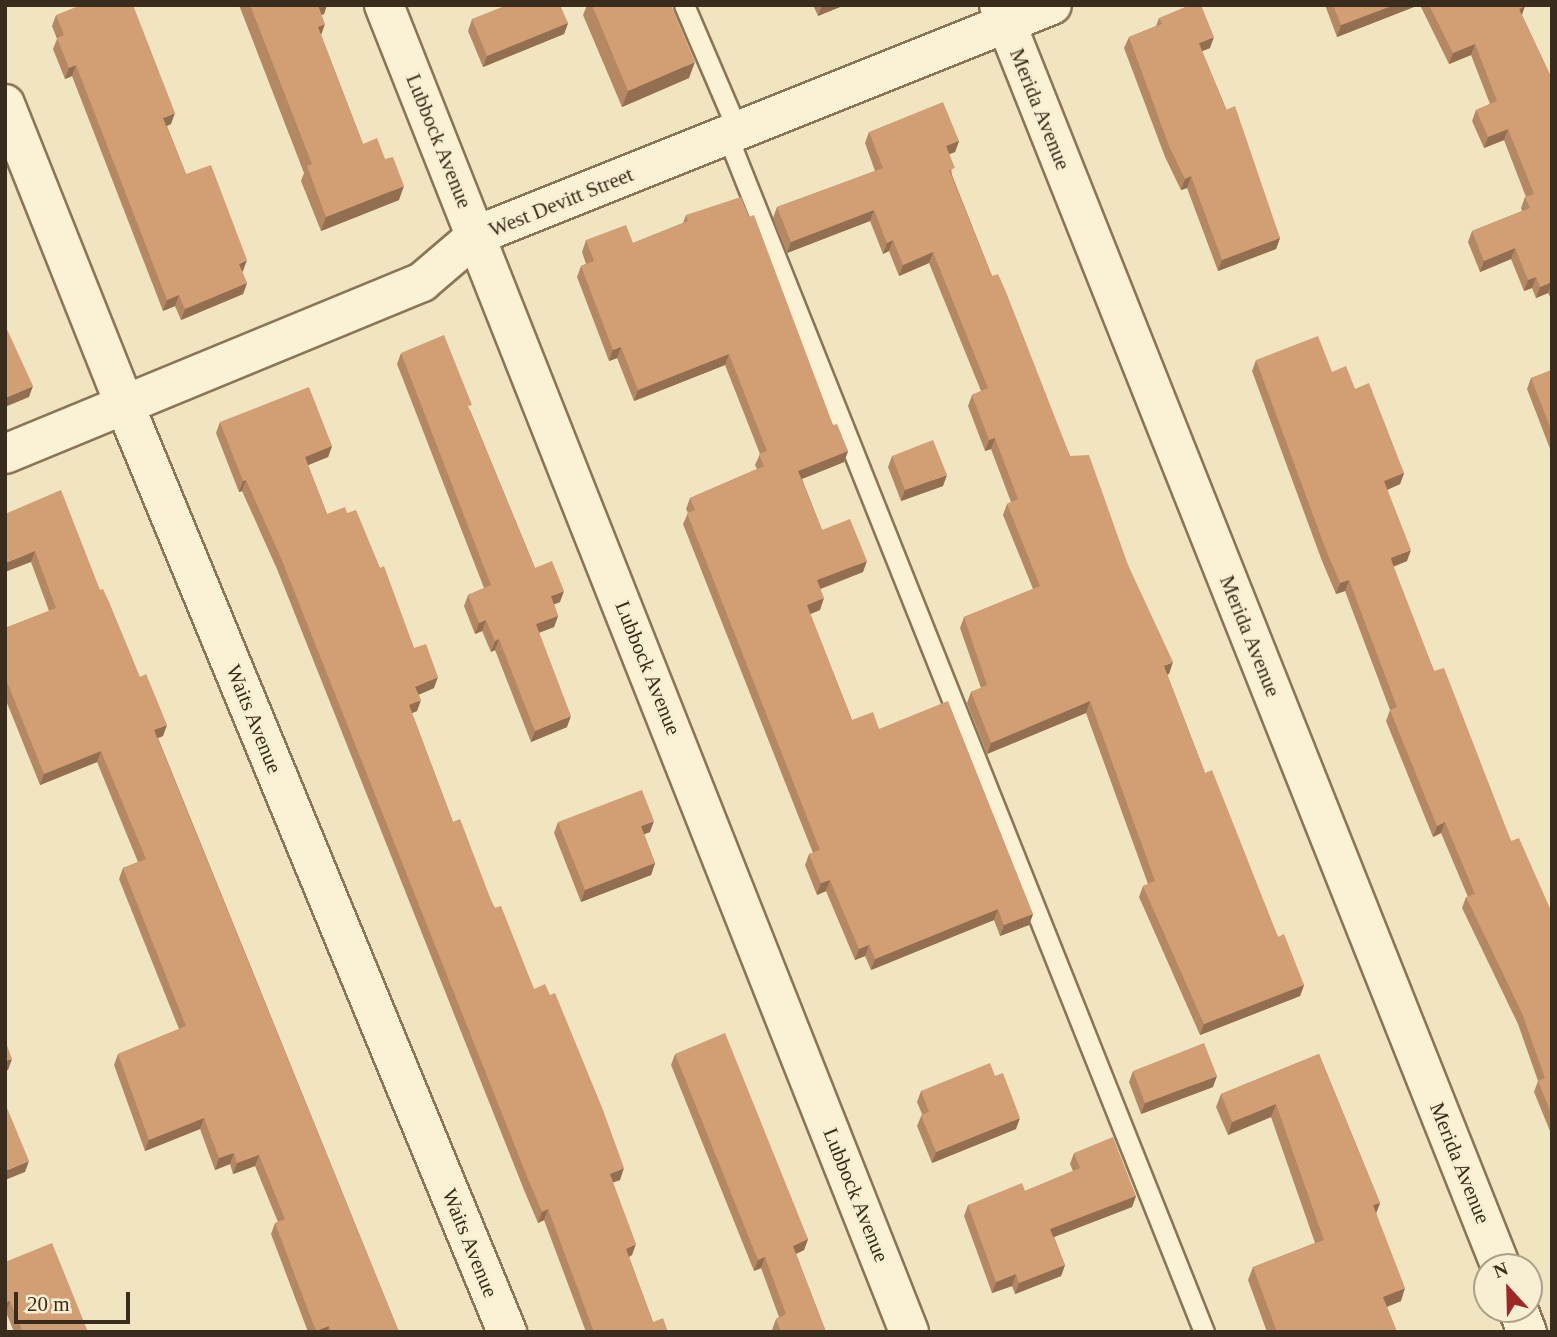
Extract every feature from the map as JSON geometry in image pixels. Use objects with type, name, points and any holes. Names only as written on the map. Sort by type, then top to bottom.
[{"type":"street","name":"Lubbock Avenue","points":[[384,5],[909,1332]]},
{"type":"street","name":"West Devitt Street","points":[[5,454],[422,282],[477,235],[733,133],[1002,14],[1052,5]]},
{"type":"street","name":"Merida Avenue","points":[[1002,14],[1496,1253]]},
{"type":"street","name":"Waits Avenue","points":[[5,104],[125,406],[507,1332]]},
{"type":"lane","points":[[684,5],[1204,1332]]},
{"type":"building","points":[[81,5],[133,5],[175,113],[163,118],[186,174],[211,165],[247,260],[239,264],[247,283],[185,309],[179,295],[167,300],[76,65],[69,68],[57,38],[64,35],[56,15]]},
{"type":"building","points":[[250,5],[318,5],[325,24],[318,27],[363,144],[377,138],[385,159],[393,157],[404,186],[326,217],[307,166],[312,164]]},
{"type":"building","points":[[507,5],[560,5],[568,23],[487,56],[472,19]]},
{"type":"building","points":[[592,5],[671,5],[695,62],[628,91]]},
{"type":"building","points":[[1190,5],[1201,5],[1214,37],[1199,43],[1226,110],[1235,106],[1280,238],[1222,260],[1191,176],[1185,179],[1169,146],[1129,37],[1162,24],[1159,18]]},
{"type":"building","points":[[1333,5],[1394,5],[1341,25]]},
{"type":"building","points":[[1429,5],[1525,5],[1519,9],[1552,79],[1552,282],[1540,287],[1536,277],[1528,280],[1515,248],[1484,261],[1472,231],[1530,208],[1525,197],[1534,194],[1508,129],[1488,137],[1476,110],[1497,101],[1475,44],[1453,53]]},
{"type":"building","points":[[943,102],[959,141],[946,146],[955,168],[949,170],[992,276],[998,274],[1006,292],[1070,456],[1089,455],[1128,565],[1173,662],[1164,666],[1205,773],[1212,770],[1278,937],[1284,934],[1304,985],[1204,1024],[1143,886],[1155,881],[1090,701],[991,743],[971,692],[987,685],[964,617],[1040,586],[1007,504],[1018,499],[995,438],[989,440],[972,395],[988,388],[933,252],[903,265],[893,240],[887,243],[874,210],[791,242],[777,207],[883,168],[869,132]]},
{"type":"building","points":[[741,197],[749,217],[754,215],[833,425],[837,424],[848,451],[798,471],[822,530],[850,519],[867,561],[817,580],[824,598],[807,605],[852,720],[873,712],[879,729],[948,701],[1033,914],[1004,925],[998,909],[875,959],[869,945],[859,949],[830,880],[821,883],[809,854],[820,850],[687,513],[695,510],[690,498],[764,466],[759,454],[767,451],[729,354],[638,390],[621,347],[613,350],[581,266],[594,261],[586,240],[626,225],[633,243],[688,221],[686,215]]},
{"type":"building","points":[[5,325],[33,386],[5,398]]},
{"type":"building","points":[[444,335],[472,405],[468,406],[535,568],[552,561],[564,591],[551,596],[558,616],[536,624],[571,716],[535,731],[499,639],[495,641],[486,620],[479,623],[468,595],[491,585],[401,353]]},
{"type":"building","points":[[1318,336],[1332,372],[1346,366],[1355,389],[1369,383],[1404,473],[1384,481],[1411,550],[1391,558],[1392,562],[1434,671],[1444,668],[1511,841],[1519,838],[1552,913],[1552,1115],[1538,1081],[1545,1078],[1522,1013],[1466,897],[1475,894],[1445,822],[1437,826],[1390,710],[1397,707],[1349,580],[1340,583],[1326,550],[1256,360]]},
{"type":"building","points":[[1552,370],[1552,432],[1531,378]]},
{"type":"building","points":[[309,387],[332,446],[305,457],[327,514],[345,507],[347,513],[356,510],[380,568],[384,566],[414,648],[426,644],[438,677],[415,687],[421,700],[409,705],[453,822],[460,819],[494,908],[501,906],[534,989],[545,984],[550,995],[555,993],[624,1168],[610,1174],[636,1244],[626,1249],[653,1322],[663,1318],[668,1332],[594,1332],[548,1209],[542,1212],[528,1179],[281,558],[246,480],[243,481],[220,422]]},
{"type":"building","points":[[933,440],[947,475],[905,490],[892,456]]},
{"type":"building","points":[[61,490],[100,590],[103,589],[109,602],[140,677],[146,674],[167,725],[154,730],[399,1332],[331,1332],[329,1326],[316,1331],[275,1223],[285,1219],[259,1155],[237,1163],[234,1153],[219,1158],[204,1118],[149,1140],[118,1054],[186,1026],[123,868],[146,859],[101,751],[44,774],[5,677],[5,628],[56,608],[35,551],[5,563],[5,514]]},
{"type":"building","points":[[642,790],[654,821],[641,826],[655,863],[585,890],[558,822]]},
{"type":"building","points":[[725,1033],[808,1239],[793,1246],[826,1332],[781,1332],[776,1319],[786,1314],[765,1257],[758,1260],[675,1054]]},
{"type":"building","points":[[5,1040],[12,1059],[5,1061]]},
{"type":"building","points":[[1204,1043],[1217,1076],[1145,1103],[1133,1071]]},
{"type":"building","points":[[1319,1054],[1380,1203],[1373,1205],[1405,1288],[1383,1297],[1397,1332],[1277,1332],[1253,1267],[1324,1240],[1276,1104],[1232,1122],[1221,1094]]},
{"type":"building","points":[[990,1063],[995,1076],[1003,1073],[1020,1118],[936,1152],[921,1115],[929,1112],[921,1091]]},
{"type":"building","points":[[5,1103],[29,1161],[5,1171]]},
{"type":"building","points":[[1113,1137],[1136,1196],[1050,1229],[1065,1265],[1019,1283],[1016,1274],[996,1282],[968,1205],[1022,1183],[1025,1191],[1080,1168],[1074,1153]]},
{"type":"building","points":[[52,1243],[88,1332],[23,1332],[10,1301],[5,1303],[5,1262]]}]
